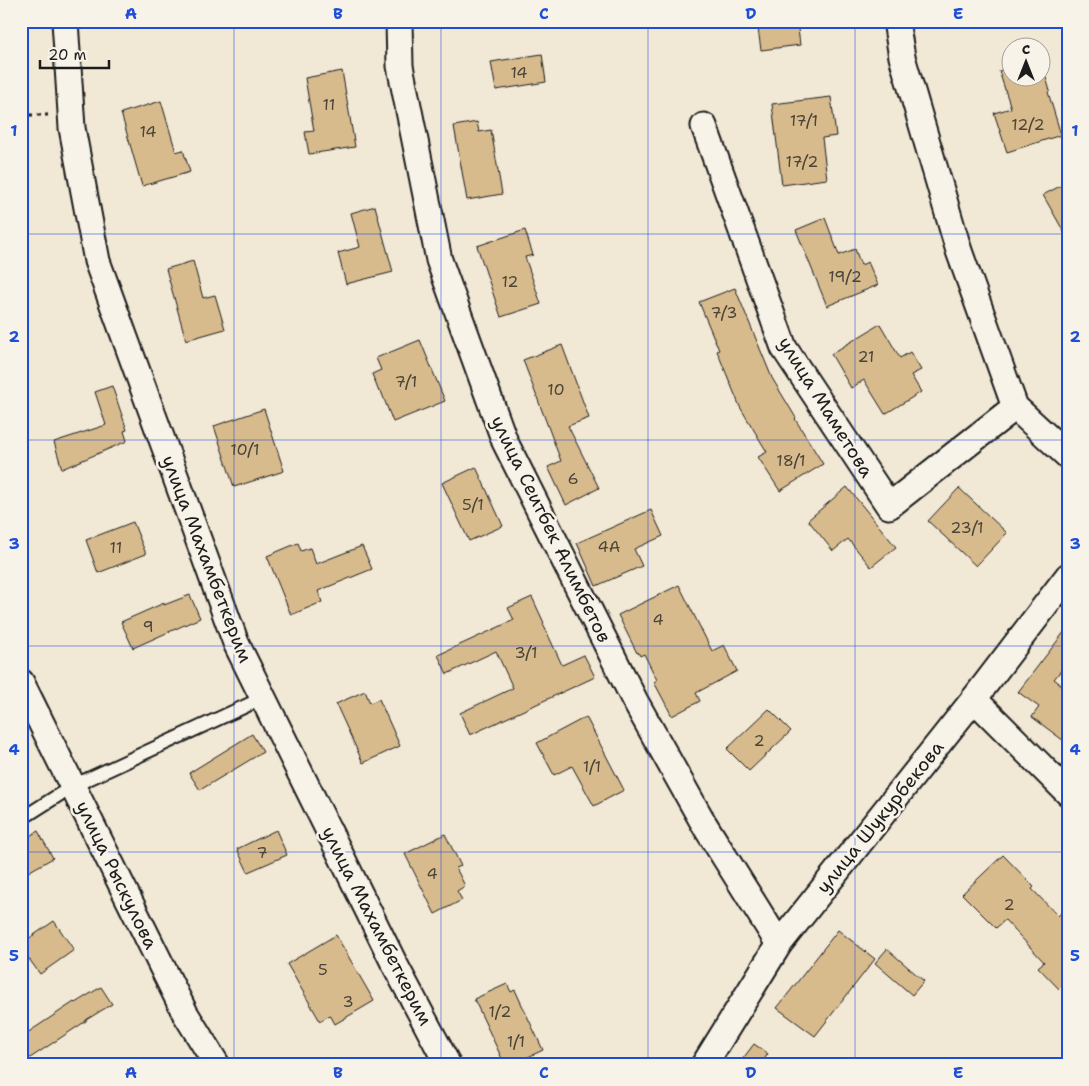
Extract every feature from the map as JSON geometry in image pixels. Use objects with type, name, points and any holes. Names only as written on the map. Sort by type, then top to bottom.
[{"type":"street","name":"улица Махамбеткерим","points":[[65,21],[72,128],[97,261],[236,643],[394,963],[448,1065]]},
{"type":"street","name":"улица Сеитбек Алимбетов","points":[[399,21],[400,66],[439,260],[505,442],[635,700],[704,824],[779,944]]},
{"type":"street","points":[[896,21],[902,57],[959,251],[1015,407],[1068,456]]},
{"type":"street","name":"улица Маметова","points":[[704,126],[784,348],[890,506],[1015,407]]},
{"type":"street","name":"улица Шукурбекова","points":[[704,1065],[779,944],[974,699],[1068,576]]},
{"type":"street","name":"улица Рыскулова","points":[[21,682],[185,1013],[217,1065]]},
{"type":"street","points":[[974,699],[1068,792]]},
{"type":"lane","points":[[21,819],[73,786],[263,698]]},
{"type":"building","points":[[757,21],[797,21],[800,45],[761,50]]},
{"type":"building","points":[[542,54],[546,82],[496,90],[491,62]]},
{"type":"building","points":[[342,71],[355,147],[309,154],[305,132],[314,131],[305,78]]},
{"type":"building","points":[[1005,88],[1049,88],[1050,91],[1048,92],[1061,135],[1007,152],[994,113],[1011,108]]},
{"type":"building","points":[[831,97],[836,136],[822,138],[827,179],[782,185],[772,104]]},
{"type":"building","points":[[161,101],[176,152],[183,150],[190,172],[142,186],[121,113]]},
{"type":"building","points":[[477,122],[479,132],[491,130],[502,194],[467,200],[454,126]]},
{"type":"building","points":[[1068,182],[1068,239],[1043,195]]},
{"type":"building","points":[[375,206],[393,272],[346,284],[338,253],[360,247],[351,213]]},
{"type":"building","points":[[825,218],[839,255],[855,249],[861,265],[868,262],[878,285],[827,306],[796,230]]},
{"type":"building","points":[[525,230],[533,255],[525,257],[541,304],[501,317],[477,246]]},
{"type":"building","points":[[193,261],[203,298],[215,295],[225,329],[186,340],[166,269]]},
{"type":"building","points":[[735,288],[772,378],[823,464],[780,491],[758,457],[767,452],[740,407],[699,302]]},
{"type":"building","points":[[880,324],[900,358],[910,352],[921,370],[911,375],[921,392],[885,414],[864,380],[851,388],[831,354]]},
{"type":"building","points":[[420,340],[445,401],[393,422],[372,374],[381,370],[376,358]]},
{"type":"building","points":[[562,345],[589,418],[568,426],[599,488],[566,505],[548,467],[561,461],[523,360]]},
{"type":"building","points":[[112,386],[127,430],[124,431],[127,441],[62,469],[54,442],[106,425],[95,392]]},
{"type":"building","points":[[264,409],[284,471],[234,487],[214,426]]},
{"type":"building","points":[[476,467],[503,526],[469,541],[442,483]]},
{"type":"building","points":[[847,487],[896,547],[871,567],[848,539],[833,551],[808,520]]},
{"type":"building","points":[[959,488],[1007,533],[976,566],[928,521]]},
{"type":"building","points":[[651,510],[663,536],[634,549],[642,566],[596,586],[577,543]]},
{"type":"building","points":[[133,522],[146,554],[98,573],[86,540]]},
{"type":"building","points":[[298,543],[301,551],[310,548],[316,564],[362,546],[372,569],[318,591],[322,602],[291,615],[267,556]]},
{"type":"building","points":[[679,585],[712,651],[724,645],[737,671],[696,693],[700,701],[672,716],[654,682],[657,680],[644,654],[640,656],[637,653],[618,615]]},
{"type":"building","points":[[190,595],[200,618],[133,648],[121,622],[164,603],[164,605]]},
{"type":"building","points":[[532,597],[562,665],[584,655],[595,677],[470,735],[460,713],[513,688],[496,651],[447,674],[438,655],[514,620],[508,608]]},
{"type":"building","points":[[1068,627],[1068,662],[1054,679],[1068,690],[1068,744],[1032,717],[1039,707],[1018,692]]},
{"type":"building","points":[[365,691],[370,703],[379,699],[400,746],[363,763],[336,704]]},
{"type":"building","points":[[769,709],[791,731],[749,771],[727,749]]},
{"type":"building","points":[[586,717],[624,790],[594,806],[572,766],[554,775],[537,743]]},
{"type":"building","points":[[252,734],[263,752],[200,790],[189,773]]},
{"type":"building","points":[[276,830],[287,855],[248,872],[237,849]]},
{"type":"building","points":[[38,831],[53,858],[21,876],[21,841]]},
{"type":"building","points":[[445,834],[461,866],[456,868],[465,886],[457,891],[462,900],[435,914],[405,854]]},
{"type":"building","points":[[1003,855],[1034,887],[1032,889],[1058,916],[1068,906],[1068,980],[1059,989],[1038,967],[1044,962],[1005,920],[996,928],[962,894]]},
{"type":"building","points":[[54,921],[74,950],[40,974],[21,948],[21,944]]},
{"type":"building","points":[[838,930],[875,959],[815,1036],[777,1008]]},
{"type":"building","points":[[336,935],[374,1001],[335,1024],[330,1015],[320,1021],[287,964]]},
{"type":"building","points":[[887,949],[924,981],[912,995],[875,963]]},
{"type":"building","points":[[507,984],[511,992],[515,990],[543,1050],[511,1065],[505,1065],[474,999]]},
{"type":"building","points":[[101,987],[112,1004],[21,1064],[21,1037],[74,1002]]},
{"type":"building","points":[[754,1044],[768,1054],[760,1065],[738,1065]]}]
